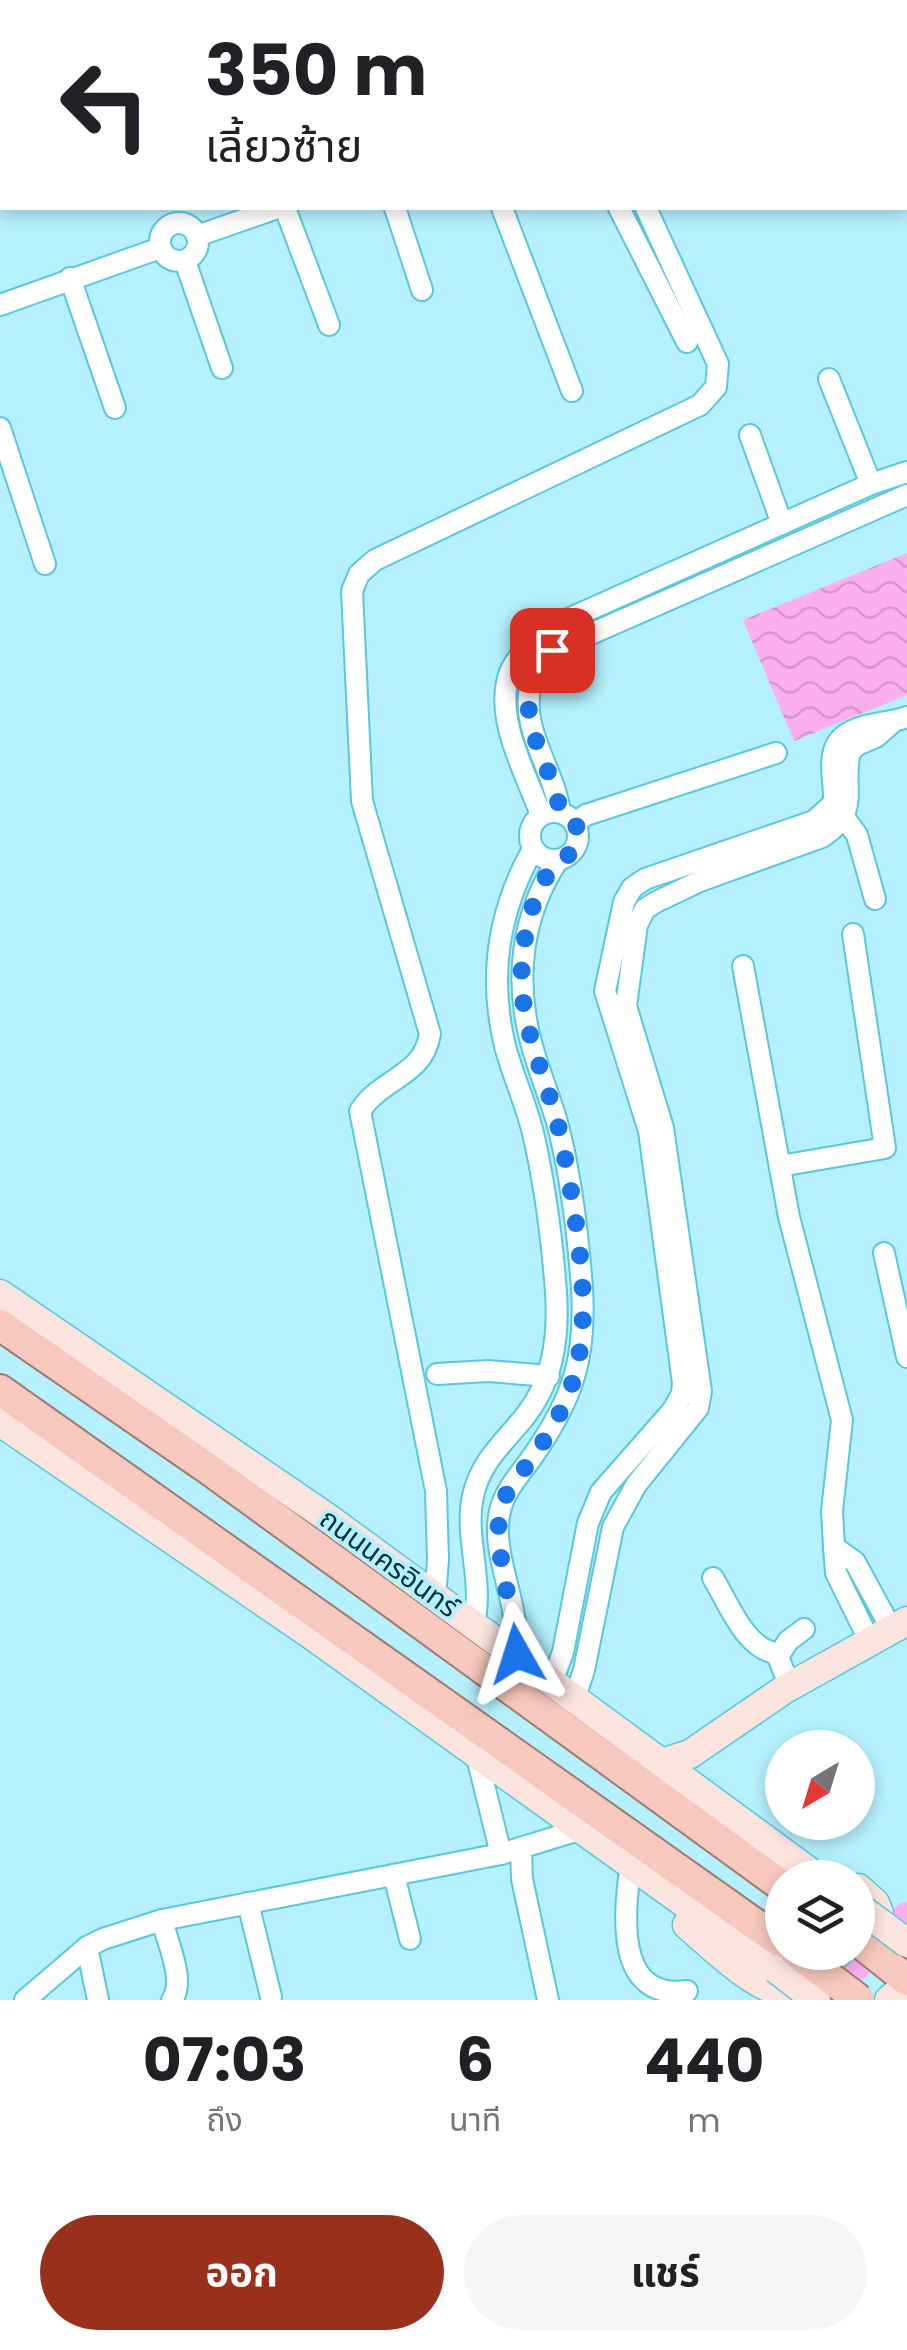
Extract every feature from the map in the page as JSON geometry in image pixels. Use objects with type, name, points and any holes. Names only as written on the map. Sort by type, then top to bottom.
[{"type":"main road","name":"ถนนนครอินทร์","points":[[0,1294],[328,1518],[794,1860]]},
{"type":"main road","name":"ถนนนครอินทร์","points":[[0,1325],[210,1470],[765,1874]]},
{"type":"main road","points":[[0,1390],[765,1941]]},
{"type":"main road","points":[[0,1422],[284,1616],[586,1831],[765,1943]]},
{"type":"main road","points":[[818,1860],[714,1788],[672,1770],[790,1686],[890,1631]]},
{"type":"main road","points":[[586,1831],[630,1878],[746,1974],[782,1993],[794,1990],[818,1970]]},
{"type":"main road","points":[[875,1925],[907,1944]]},
{"type":"main road","points":[[875,1938],[907,1983],[889,2000]]},
{"type":"main road","points":[[795,1970],[816,2000]]},
{"type":"main road","points":[[809,1970],[858,2000]]},
{"type":"street","points":[[198,236],[275,210]]},
{"type":"street","points":[[282,210],[328,324]]},
{"type":"street","points":[[396,210],[422,290]]},
{"type":"street","points":[[503,210],[572,391]]},
{"type":"street","points":[[620,210],[687,342]]},
{"type":"street","points":[[435,1596],[436,1491],[360,1111],[377,1090],[419,1064],[427,1052],[430,1034],[362,801],[352,591],[358,574],[376,560],[700,406],[716,387],[718,364],[647,210]]},
{"type":"street","points":[[170,215],[188,224],[198,236],[196,251],[185,261],[170,260],[160,248],[161,233],[170,215]]},
{"type":"street","points":[[0,305],[160,248]]},
{"type":"street","points":[[185,261],[222,368]]},
{"type":"street","points":[[70,278],[115,408]]},
{"type":"street","points":[[829,379],[872,484]]},
{"type":"street","points":[[0,428],[45,564]]},
{"type":"street","points":[[750,435],[782,524]]},
{"type":"street","points":[[517,1654],[515,1620],[498,1536],[500,1509],[570,1397],[578,1368],[583,1312],[558,1124],[530,1042],[522,1000],[526,932],[541,885],[558,860],[574,850],[578,842],[558,816],[511,733],[506,703],[510,671],[537,633],[907,472]]},
{"type":"street","points":[[558,816],[558,796],[532,728],[528,703],[532,680],[552,650],[907,494]]},
{"type":"street","points":[[702,558],[711,579]]},
{"type":"street","points":[[875,898],[857,835],[839,810],[832,755],[848,732],[900,719]]},
{"type":"street","points":[[558,860],[540,856],[533,848],[530,830],[558,816],[586,815],[776,753]]},
{"type":"street","points":[[564,1690],[584,1670],[614,1527],[636,1484],[698,1408],[701,1391],[689,1354],[642,1079],[605,991],[624,902],[632,888],[645,878],[697,871],[839,810]]},
{"type":"street","points":[[474,1624],[478,1606],[471,1520],[480,1476],[500,1442],[546,1386],[557,1311],[532,1130],[506,1048],[497,1002],[500,926],[517,877],[533,848]]},
{"type":"street","points":[[780,1166],[885,1148],[852,934]]},
{"type":"street","points":[[743,966],[789,1218],[842,1420],[832,1511],[834,1547],[855,1562],[890,1631]]},
{"type":"street","points":[[497,1002],[522,1000]]},
{"type":"street","points":[[884,1252],[907,1356]]},
{"type":"street","points":[[556,1286],[582,1283]]},
{"type":"street","points":[[564,1690],[563,1652],[588,1523],[601,1492],[673,1410],[682,1394],[689,1354]]},
{"type":"street","points":[[437,1374],[488,1370],[549,1376]]},
{"type":"street","points":[[521,1421],[545,1438]]},
{"type":"street","points":[[584,1544],[609,1550]]},
{"type":"street","points":[[476,1556],[502,1558]]},
{"type":"street","points":[[712,1578],[755,1644],[780,1653]]},
{"type":"street","points":[[790,1686],[778,1657],[788,1641],[804,1630]]},
{"type":"street","points":[[476,1753],[522,1879],[548,2000]]},
{"type":"street","points":[[25,2000],[103,1938],[162,1920],[511,1851],[586,1831]]},
{"type":"street","points":[[394,1875],[410,1939]]},
{"type":"street","points":[[630,1878],[625,1909],[638,1977],[653,1990],[669,1994],[687,1992]]},
{"type":"street","points":[[248,1904],[270,1997]]},
{"type":"street","points":[[162,1920],[177,1981],[178,1992],[172,2000]]},
{"type":"street","points":[[87,1948],[98,2000]]},
{"type":"water","points":[[907,553],[907,695],[794,741],[743,620]]},
{"type":"waterway","points":[[820,2000],[907,1917]]},
{"type":"route","points":[[517,1654],[515,1620],[498,1536],[500,1509],[570,1397],[578,1368],[583,1312],[558,1124],[530,1042],[522,1000],[526,932],[541,885],[558,860],[567,857],[578,842],[575,823],[560,812],[558,796],[532,728],[528,703],[532,680],[552,650]]}]
